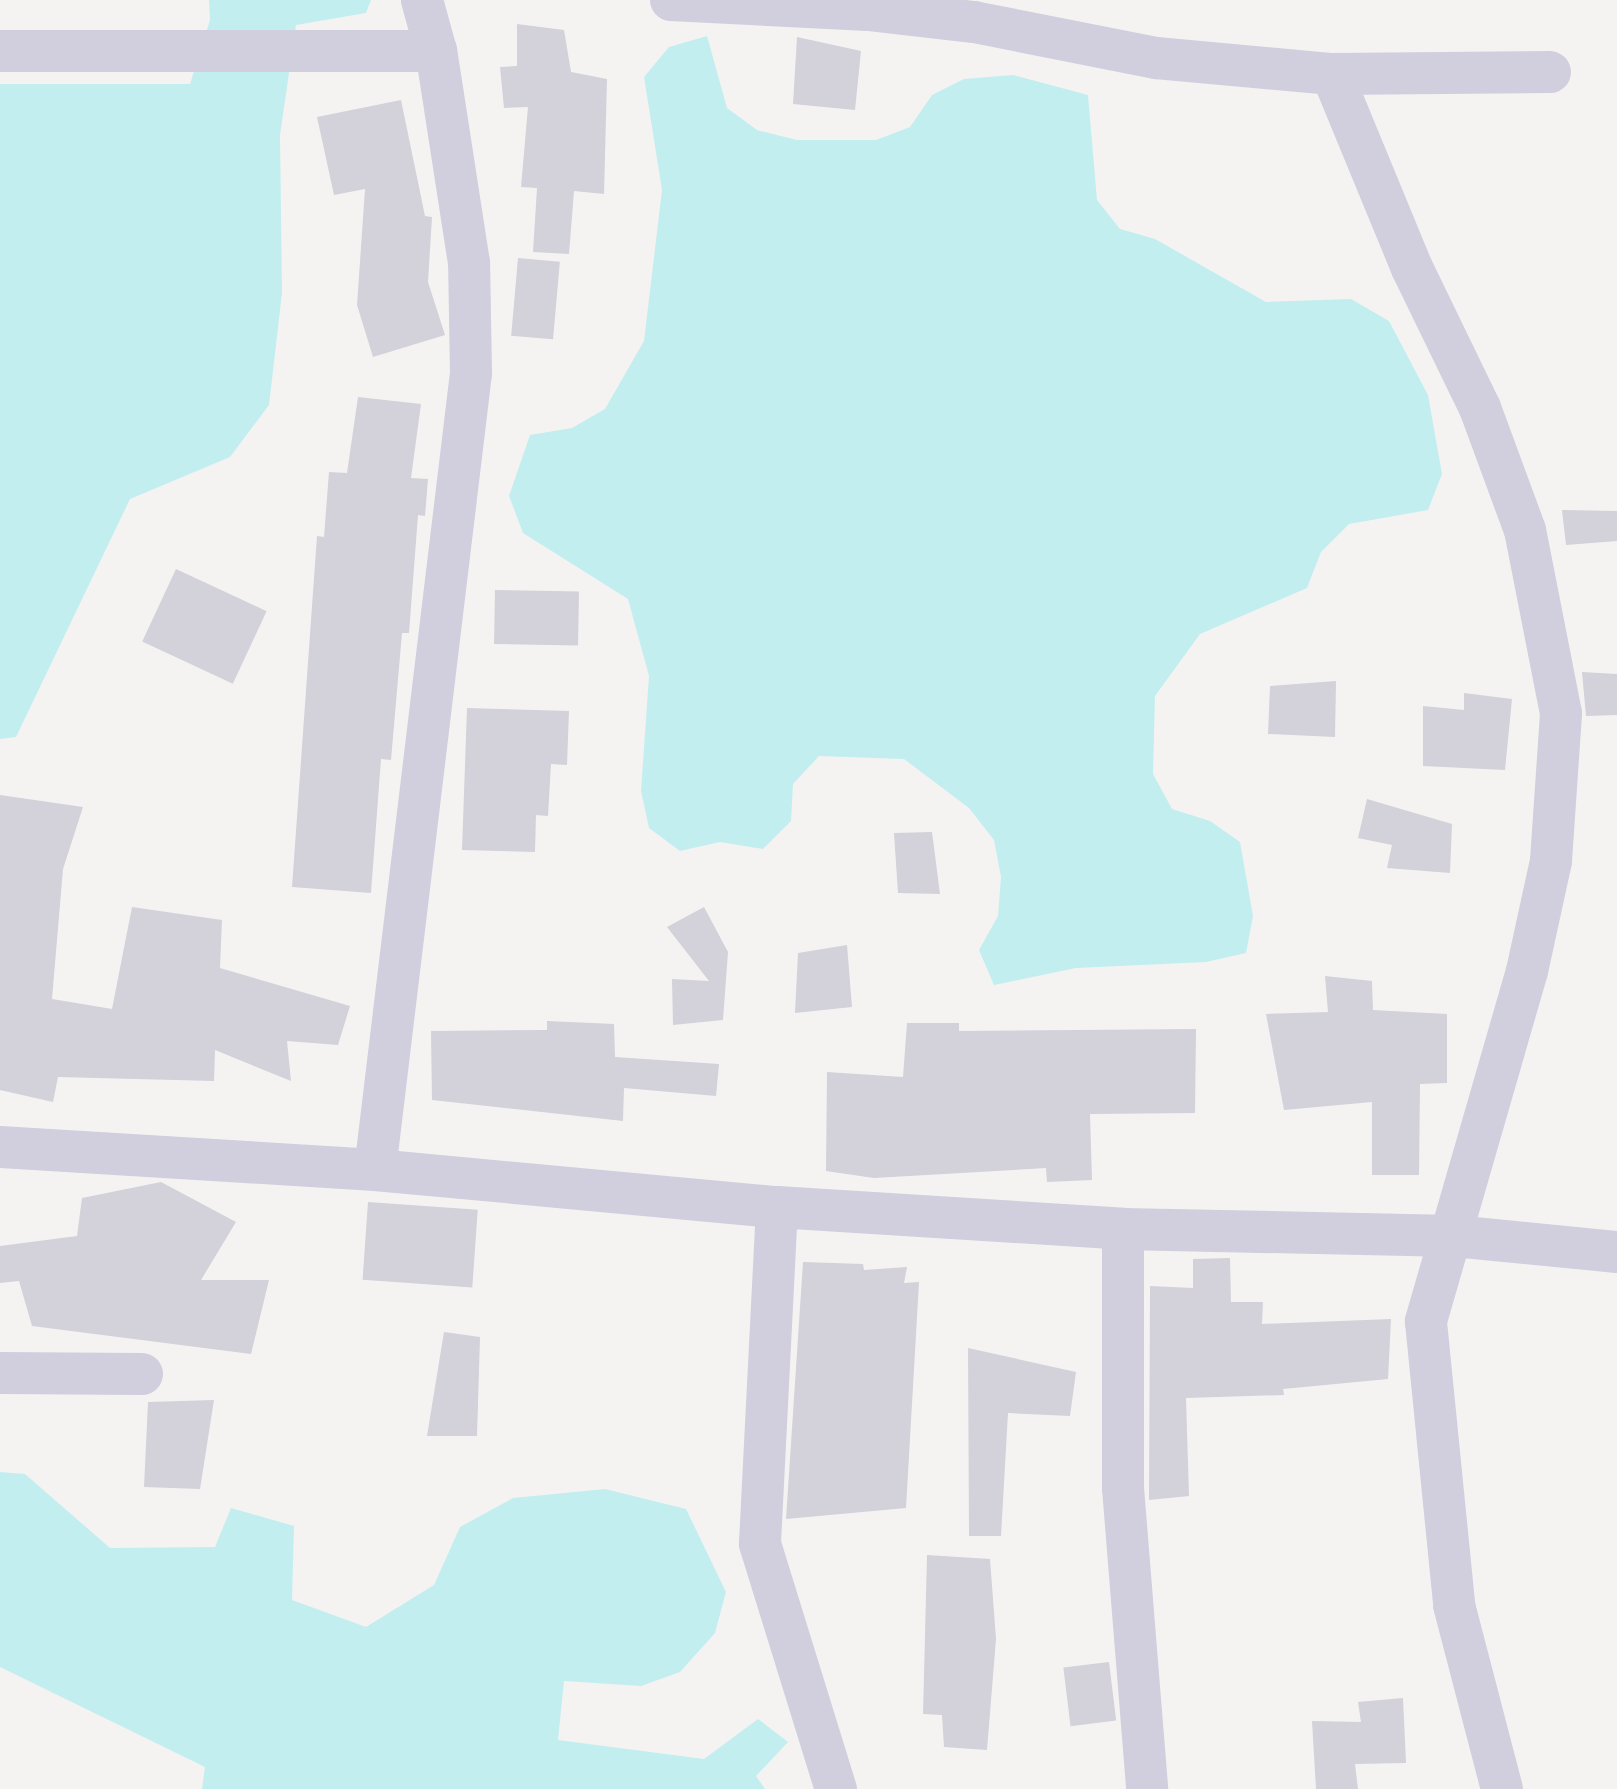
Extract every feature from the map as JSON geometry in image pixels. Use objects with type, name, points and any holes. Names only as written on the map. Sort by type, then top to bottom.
[{"type":"street","points":[[375,1170],[471,373],[469,263],[436,51],[422,0]]},
{"type":"street","points":[[682,2],[869,5],[1156,58],[1332,74],[1550,72]]},
{"type":"street","points":[[0,50],[436,51]]},
{"type":"street","points":[[1332,74],[1412,268],[1480,408],[1525,530],[1561,714],[1551,862],[1502,1073],[1454,1236],[1436,1271],[1426,1322],[1454,1605],[1502,1789]]},
{"type":"street","points":[[0,1147],[375,1170],[777,1207],[1123,1229],[1454,1236],[1617,1252]]},
{"type":"street","points":[[777,1207],[760,1544],[836,1789]]},
{"type":"street","points":[[1123,1229],[1122,1488],[1147,1789]]},
{"type":"street","points":[[0,1373],[142,1374]]},
{"type":"shaded area","points":[[209,0],[371,0],[366,13],[296,25],[280,135],[282,293],[269,405],[230,457],[130,499],[16,737],[0,739],[0,84],[190,84],[210,20]]},
{"type":"shaded area","points":[[707,36],[727,108],[757,130],[797,140],[876,140],[910,127],[932,95],[964,79],[1013,75],[1088,95],[1097,200],[1120,229],[1155,239],[1266,302],[1351,299],[1389,321],[1428,395],[1442,474],[1428,510],[1349,524],[1321,552],[1307,588],[1200,634],[1155,696],[1153,774],[1172,809],[1210,821],[1240,842],[1253,916],[1246,953],[1206,962],[1076,968],[994,985],[979,950],[998,916],[1001,877],[994,840],[969,808],[904,759],[819,756],[793,784],[791,821],[763,849],[720,842],[680,851],[649,828],[641,791],[649,676],[628,599],[523,533],[509,496],[530,435],[572,428],[605,409],[644,341],[662,190],[644,77],[669,47]]},
{"type":"shaded area","points":[[0,1472],[25,1474],[110,1548],[215,1547],[231,1508],[294,1526],[292,1600],[366,1627],[434,1585],[460,1527],[513,1498],[605,1489],[686,1509],[726,1592],[715,1633],[680,1672],[641,1686],[564,1681],[558,1740],[704,1759],[758,1719],[788,1742],[756,1776],[765,1789],[202,1789],[205,1767],[0,1667]]},
{"type":"building","points":[[517,24],[564,30],[571,72],[607,79],[604,194],[574,191],[569,254],[533,252],[537,188],[521,187],[528,107],[504,108],[500,67],[517,66]]},
{"type":"building","points":[[797,37],[861,51],[855,110],[793,104]]},
{"type":"building","points":[[401,100],[425,216],[432,217],[428,282],[445,335],[373,357],[357,305],[365,189],[334,195],[317,117]]},
{"type":"building","points":[[518,258],[560,262],[553,339],[511,336]]},
{"type":"building","points":[[358,397],[421,404],[411,478],[428,479],[425,516],[418,515],[409,633],[402,633],[391,760],[381,759],[371,893],[292,887],[317,536],[324,537],[329,472],[347,473]]},
{"type":"building","points":[[1562,510],[1617,511],[1617,541],[1566,545]]},
{"type":"building","points":[[176,569],[267,611],[233,684],[142,642]]},
{"type":"building","points":[[495,590],[579,591],[578,645],[494,644]]},
{"type":"building","points":[[1582,672],[1617,674],[1617,715],[1586,716]]},
{"type":"building","points":[[1336,681],[1335,737],[1268,734],[1270,686]]},
{"type":"building","points":[[1464,693],[1512,699],[1505,770],[1423,766],[1423,706],[1464,710]]},
{"type":"building","points":[[467,708],[569,711],[567,765],[551,764],[548,816],[536,815],[535,852],[462,850]]},
{"type":"building","points":[[0,795],[83,807],[63,869],[52,999],[112,1009],[132,907],[222,920],[220,968],[350,1006],[338,1045],[287,1041],[291,1081],[215,1050],[214,1081],[58,1077],[53,1102],[0,1090]]},
{"type":"building","points":[[1367,799],[1452,824],[1450,873],[1387,868],[1392,845],[1358,838]]},
{"type":"building","points":[[932,832],[940,894],[898,893],[894,833]]},
{"type":"building","points":[[704,907],[728,952],[723,1020],[673,1025],[672,979],[709,981],[667,927]]},
{"type":"building","points":[[847,945],[852,1007],[795,1013],[798,953]]},
{"type":"building","points":[[1325,976],[1372,981],[1373,1010],[1447,1014],[1447,1083],[1420,1084],[1419,1175],[1372,1175],[1372,1102],[1284,1110],[1266,1014],[1328,1012]]},
{"type":"building","points":[[547,1021],[614,1024],[615,1057],[719,1064],[716,1096],[624,1088],[623,1121],[432,1100],[431,1031],[547,1030]]},
{"type":"building","points":[[907,1023],[959,1023],[959,1031],[1196,1029],[1195,1113],[1090,1114],[1092,1180],[1047,1182],[1046,1168],[874,1178],[826,1171],[827,1072],[903,1077]]},
{"type":"building","points":[[161,1182],[236,1222],[201,1280],[269,1280],[251,1354],[32,1326],[19,1281],[0,1283],[0,1246],[77,1236],[82,1198]]},
{"type":"building","points":[[368,1202],[478,1210],[472,1287],[363,1280]]},
{"type":"building","points":[[1230,1258],[1231,1302],[1263,1302],[1262,1324],[1391,1319],[1388,1379],[1283,1389],[1284,1395],[1186,1398],[1189,1496],[1149,1500],[1150,1286],[1193,1288],[1193,1259]]},
{"type":"building","points":[[803,1262],[863,1264],[864,1270],[907,1267],[904,1283],[919,1282],[906,1508],[786,1519]]},
{"type":"building","points":[[444,1332],[480,1337],[477,1436],[427,1436]]},
{"type":"building","points":[[968,1348],[1076,1372],[1070,1416],[1008,1413],[1001,1536],[969,1536]]},
{"type":"building","points":[[214,1400],[200,1489],[144,1487],[148,1402]]},
{"type":"building","points":[[927,1555],[990,1559],[996,1639],[987,1750],[944,1747],[942,1715],[923,1714]]},
{"type":"building","points":[[1109,1662],[1116,1721],[1071,1726],[1063,1668]]},
{"type":"building","points":[[1403,1698],[1406,1763],[1355,1764],[1358,1789],[1316,1789],[1312,1721],[1361,1722],[1358,1702]]}]
